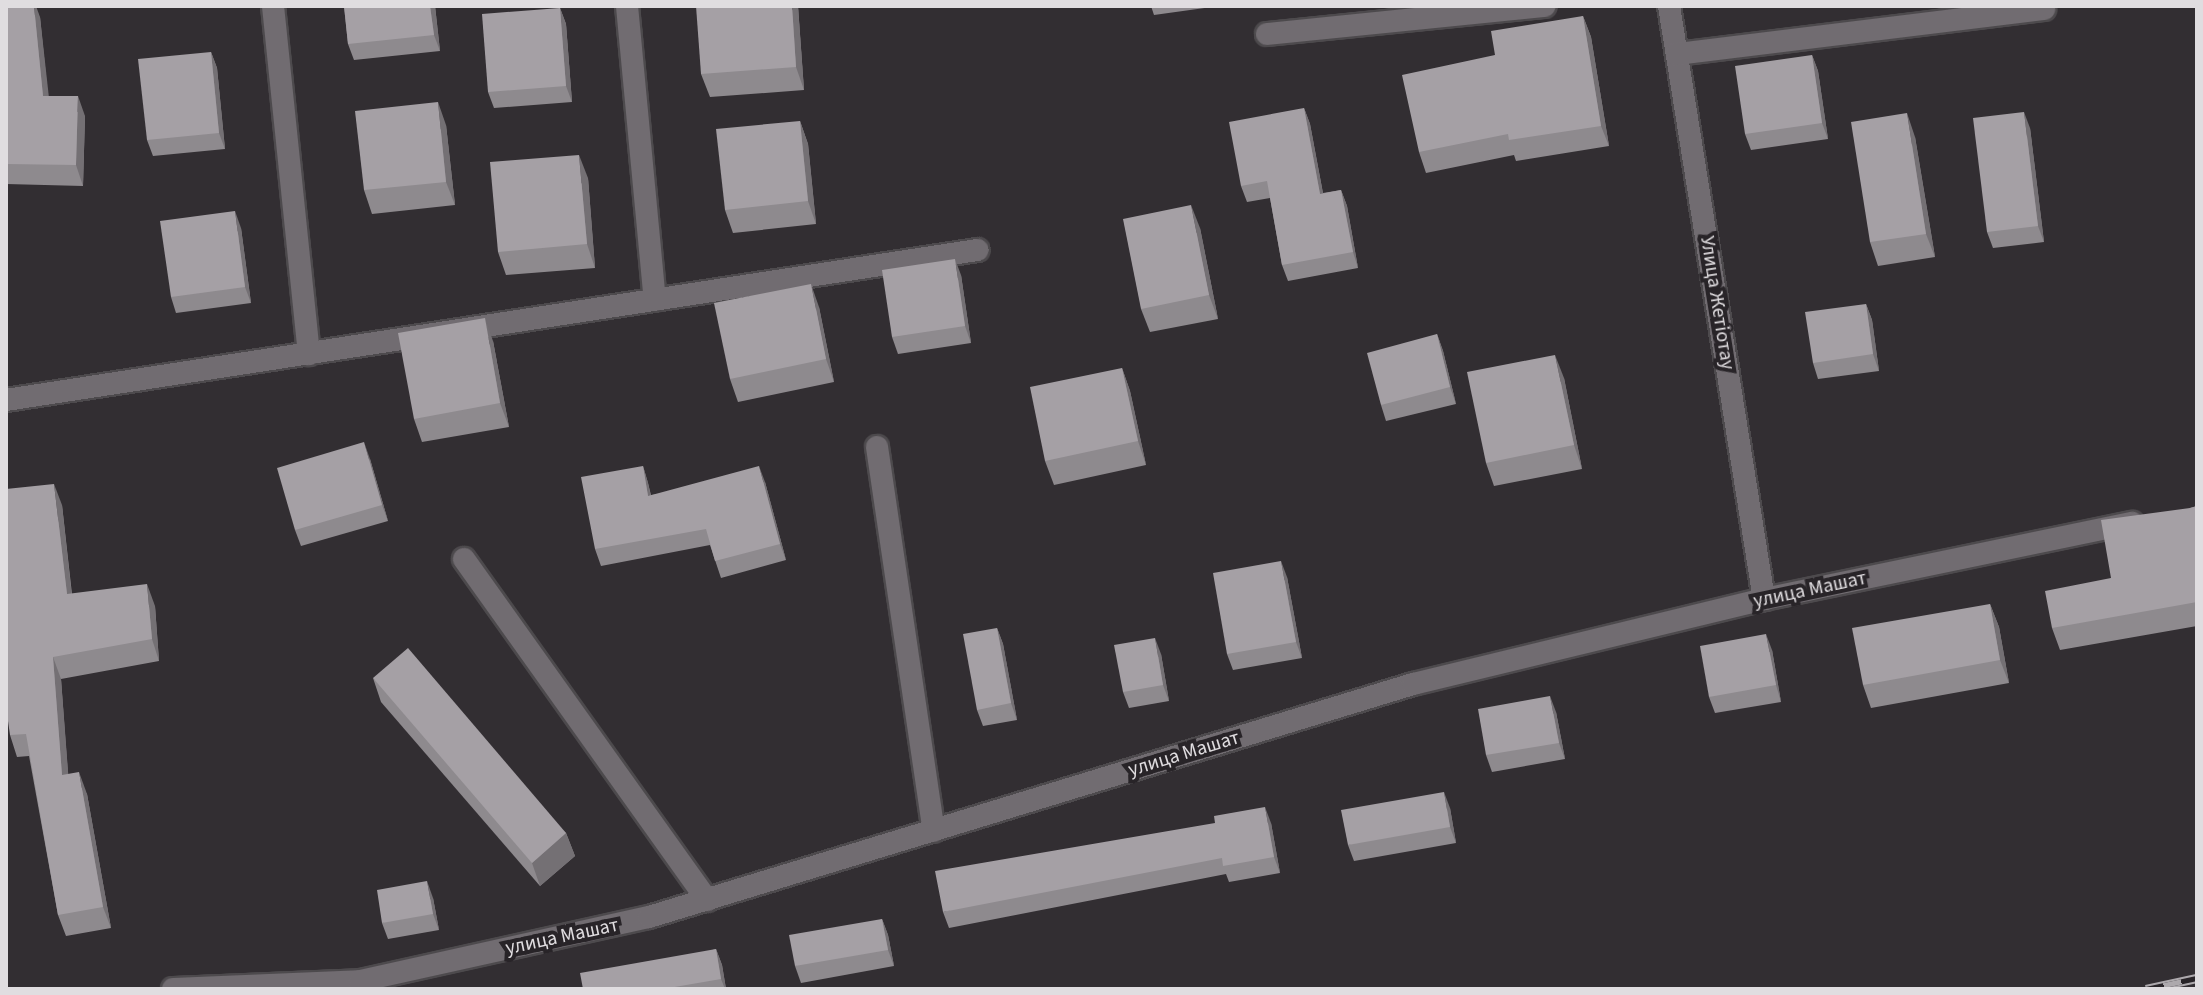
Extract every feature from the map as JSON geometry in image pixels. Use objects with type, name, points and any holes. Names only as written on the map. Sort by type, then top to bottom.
[{"type":"street","points":[[273,6],[309,354]]},
{"type":"street","points":[[627,6],[655,300]]},
{"type":"street","points":[[1267,34],[1545,6]]},
{"type":"street","name":"Улица Жетіотау","points":[[1669,6],[1764,599]]},
{"type":"street","points":[[1677,54],[2044,9]]},
{"type":"street","points":[[6,400],[977,250]]},
{"type":"street","points":[[877,447],[934,831]]},
{"type":"street","name":"улица Машат","points":[[173,989],[360,981],[707,900],[1413,684],[1764,599],[2156,518]]},
{"type":"street","points":[[464,559],[707,900]]},
{"type":"building","points":[[6,6],[34,6],[43,96],[78,96],[76,165],[6,164]]},
{"type":"building","points":[[344,6],[430,6],[434,35],[348,44]]},
{"type":"building","points":[[696,6],[792,6],[796,67],[701,74]]},
{"type":"building","points":[[560,8],[566,86],[488,92],[482,14]]},
{"type":"building","points":[[1583,16],[1601,126],[1509,140],[1508,134],[1419,152],[1402,75],[1495,55],[1491,31]]},
{"type":"building","points":[[211,52],[219,133],[147,140],[138,59]]},
{"type":"building","points":[[1812,55],[1822,123],[1745,134],[1735,66]]},
{"type":"building","points":[[438,102],[446,182],[364,190],[355,111]]},
{"type":"building","points":[[1304,108],[1320,194],[1341,190],[1353,252],[1282,265],[1267,181],[1241,186],[1229,122]]},
{"type":"building","points":[[2024,112],[2038,226],[1987,232],[1973,118]]},
{"type":"building","points":[[1907,113],[1926,234],[1870,242],[1851,122]]},
{"type":"building","points":[[800,121],[808,201],[725,210],[716,129]]},
{"type":"building","points":[[579,155],[587,244],[498,252],[490,162]]},
{"type":"building","points":[[1191,205],[1209,295],[1141,309],[1123,219]]},
{"type":"building","points":[[235,211],[245,287],[171,297],[160,221]]},
{"type":"building","points":[[955,259],[965,326],[892,337],[882,270]]},
{"type":"building","points":[[811,284],[826,359],[730,379],[714,303]]},
{"type":"building","points":[[1866,304],[1873,354],[1813,363],[1805,312]]},
{"type":"building","points":[[485,318],[500,403],[414,419],[398,333]]},
{"type":"building","points":[[1437,334],[1450,387],[1381,405],[1367,353]]},
{"type":"building","points":[[1555,355],[1574,445],[1486,463],[1467,372]]},
{"type":"building","points":[[1122,368],[1138,441],[1045,461],[1030,387]]},
{"type":"building","points":[[364,442],[382,505],[295,530],[277,468]]},
{"type":"building","points":[[643,466],[648,496],[759,466],[780,544],[715,561],[706,529],[595,549],[581,477]]},
{"type":"building","points":[[54,484],[67,594],[147,584],[152,639],[53,657],[62,775],[79,772],[103,907],[58,915],[26,734],[10,735],[6,707],[6,489]]},
{"type":"building","points":[[2197,506],[2197,602],[2052,628],[2045,591],[2111,578],[2101,520]]},
{"type":"building","points":[[1281,561],[1296,642],[1227,654],[1213,573]]},
{"type":"building","points":[[1990,604],[2000,660],[1863,685],[1852,628]]},
{"type":"building","points":[[997,628],[1011,703],[977,710],[963,634]]},
{"type":"building","points":[[1766,634],[1776,685],[1709,697],[1700,646]]},
{"type":"building","points":[[1155,638],[1163,685],[1123,692],[1114,645]]},
{"type":"building","points":[[408,648],[566,833],[532,863],[373,678]]},
{"type":"building","points":[[1550,696],[1559,743],[1486,755],[1478,709]]},
{"type":"building","points":[[1444,792],[1450,827],[1348,845],[1341,810]]},
{"type":"building","points":[[1265,807],[1274,857],[1223,866],[1222,858],[943,912],[935,871],[1215,823],[1214,816]]},
{"type":"building","points":[[427,881],[433,914],[382,923],[377,890]]},
{"type":"building","points":[[882,919],[888,950],[795,966],[789,935]]},
{"type":"building","points":[[716,949],[721,979],[663,989],[583,989],[580,973]]},
{"type":"railway","points":[[2146,989],[2197,978]]}]
